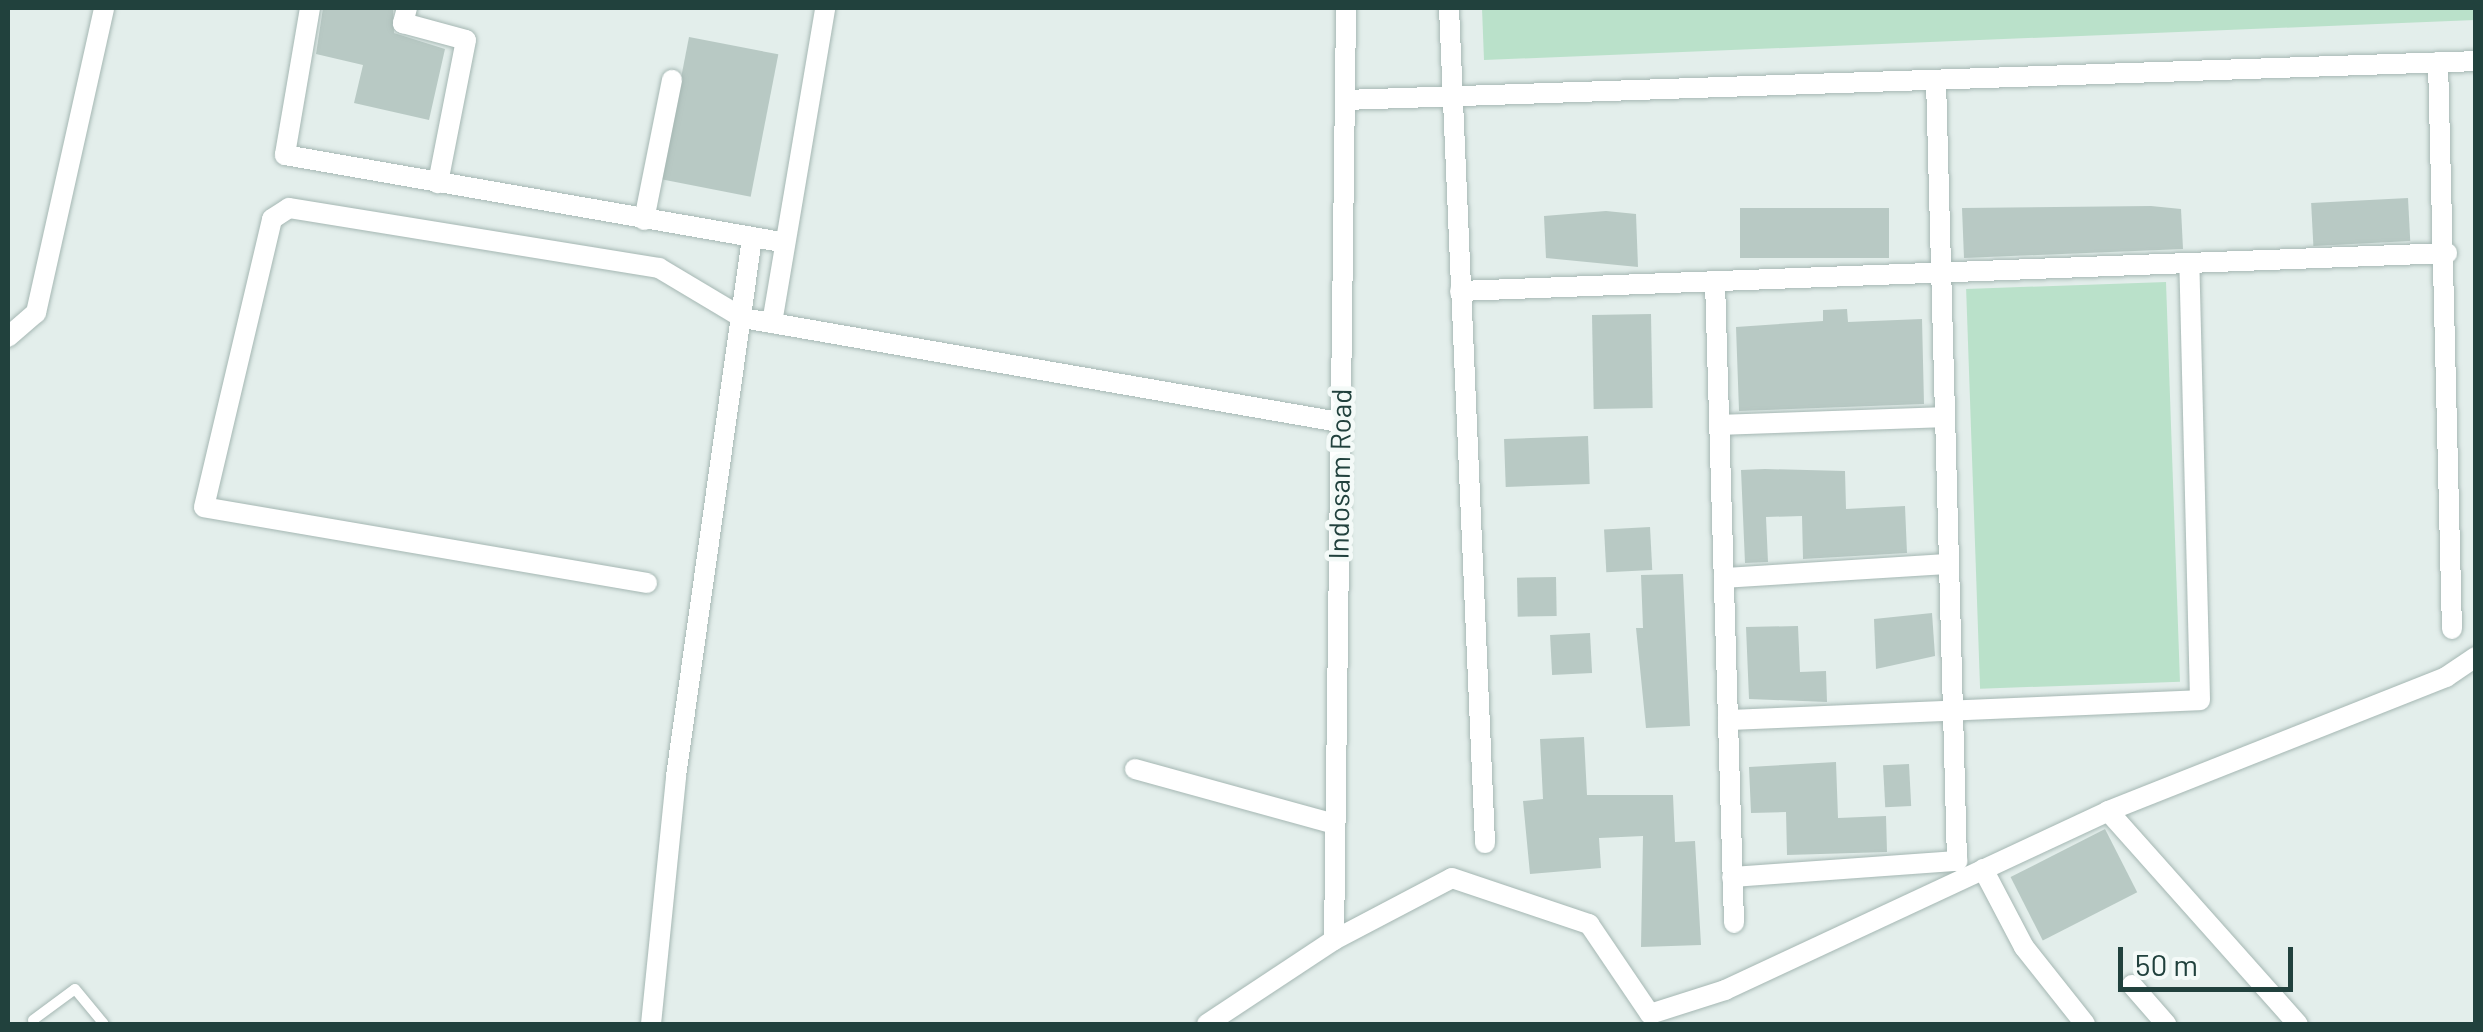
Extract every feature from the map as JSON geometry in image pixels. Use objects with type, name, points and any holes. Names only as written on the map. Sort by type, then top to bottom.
[{"type":"street","points":[[8,337],[36,312],[104,8]]},
{"type":"street","points":[[310,8],[286,155],[781,242]]},
{"type":"street","points":[[408,8],[402,22],[466,40],[438,183]]},
{"type":"street","points":[[772,323],[781,242],[825,8]]},
{"type":"street","name":"Indosam Road","points":[[1334,940],[1346,8]]},
{"type":"street","points":[[1449,8],[1485,844]]},
{"type":"street","points":[[1345,100],[2476,61]]},
{"type":"street","points":[[2438,62],[2447,253],[2452,630]]},
{"type":"street","points":[[644,220],[672,80]]},
{"type":"street","points":[[1732,877],[1957,861],[1936,82]]},
{"type":"street","points":[[647,583],[204,507],[272,219],[290,208],[659,268],[743,318],[1339,422]]},
{"type":"street","points":[[653,1023],[676,776],[752,238]]},
{"type":"street","points":[[1460,291],[2447,253]]},
{"type":"street","points":[[1728,720],[2200,700],[2189,264]]},
{"type":"street","points":[[1716,282],[1734,922]]},
{"type":"street","points":[[1720,425],[1945,417]]},
{"type":"street","points":[[1724,578],[1949,564]]},
{"type":"street","points":[[1207,1024],[1334,940],[1452,878],[1589,924],[1650,1014],[1725,990],[2108,811],[2446,677],[2476,657]]},
{"type":"street","points":[[1135,769],[1336,824]]},
{"type":"street","points":[[2108,811],[2298,1024]]},
{"type":"street","points":[[1983,868],[2024,947],[2085,1024]]},
{"type":"street","points":[[2132,986],[2166,1024]]},
{"type":"lane","points":[[33,1020],[75,989],[104,1024]]},
{"type":"green space","points":[[1482,8],[2474,8],[2475,20],[1484,60]]},
{"type":"green space","points":[[2166,282],[2180,682],[1980,689],[1966,289]]},
{"type":"building","points":[[323,8],[393,8],[394,33],[445,49],[429,120],[354,103],[363,65],[316,54]]},
{"type":"building","points":[[689,37],[778,54],[751,197],[661,179]]},
{"type":"building","points":[[2408,198],[2410,241],[2313,246],[2311,203]]},
{"type":"building","points":[[1740,208],[1889,208],[1889,258],[1740,258]]},
{"type":"building","points":[[1962,208],[2181,209],[2183,249],[1964,258]]},
{"type":"building","points":[[1606,211],[1636,214],[1638,267],[1546,258],[1544,216]]},
{"type":"building","points":[[1847,309],[1848,322],[1922,319],[1924,404],[1739,411],[1736,327],[1823,321],[1823,310]]},
{"type":"building","points":[[1651,314],[1653,408],[1594,409],[1592,315]]},
{"type":"building","points":[[1588,436],[1590,484],[1506,487],[1504,439]]},
{"type":"building","points":[[1741,470],[1845,471],[1846,509],[1905,506],[1907,553],[1803,559],[1802,516],[1766,517],[1768,562],[1745,563]]},
{"type":"building","points":[[1650,527],[1652,570],[1606,572],[1604,529]]},
{"type":"building","points":[[1683,574],[1690,726],[1646,728],[1636,628],[1643,628],[1641,575]]},
{"type":"building","points":[[1556,577],[1557,616],[1518,617],[1517,578]]},
{"type":"building","points":[[1932,613],[1935,656],[1876,669],[1874,619]]},
{"type":"building","points":[[1798,626],[1800,672],[1826,671],[1827,702],[1749,699],[1746,627]]},
{"type":"building","points":[[1590,633],[1592,673],[1552,675],[1550,635]]},
{"type":"building","points":[[1584,737],[1587,795],[1673,795],[1675,842],[1695,841],[1701,945],[1641,947],[1643,836],[1599,838],[1601,868],[1530,874],[1523,801],[1543,799],[1540,739]]},
{"type":"building","points":[[1836,762],[1838,818],[1886,816],[1887,852],[1787,855],[1786,812],[1751,813],[1749,767]]},
{"type":"building","points":[[1909,764],[1911,806],[1885,807],[1883,765]]},
{"type":"building","points":[[2105,829],[2137,892],[2043,940],[2011,877]]}]
